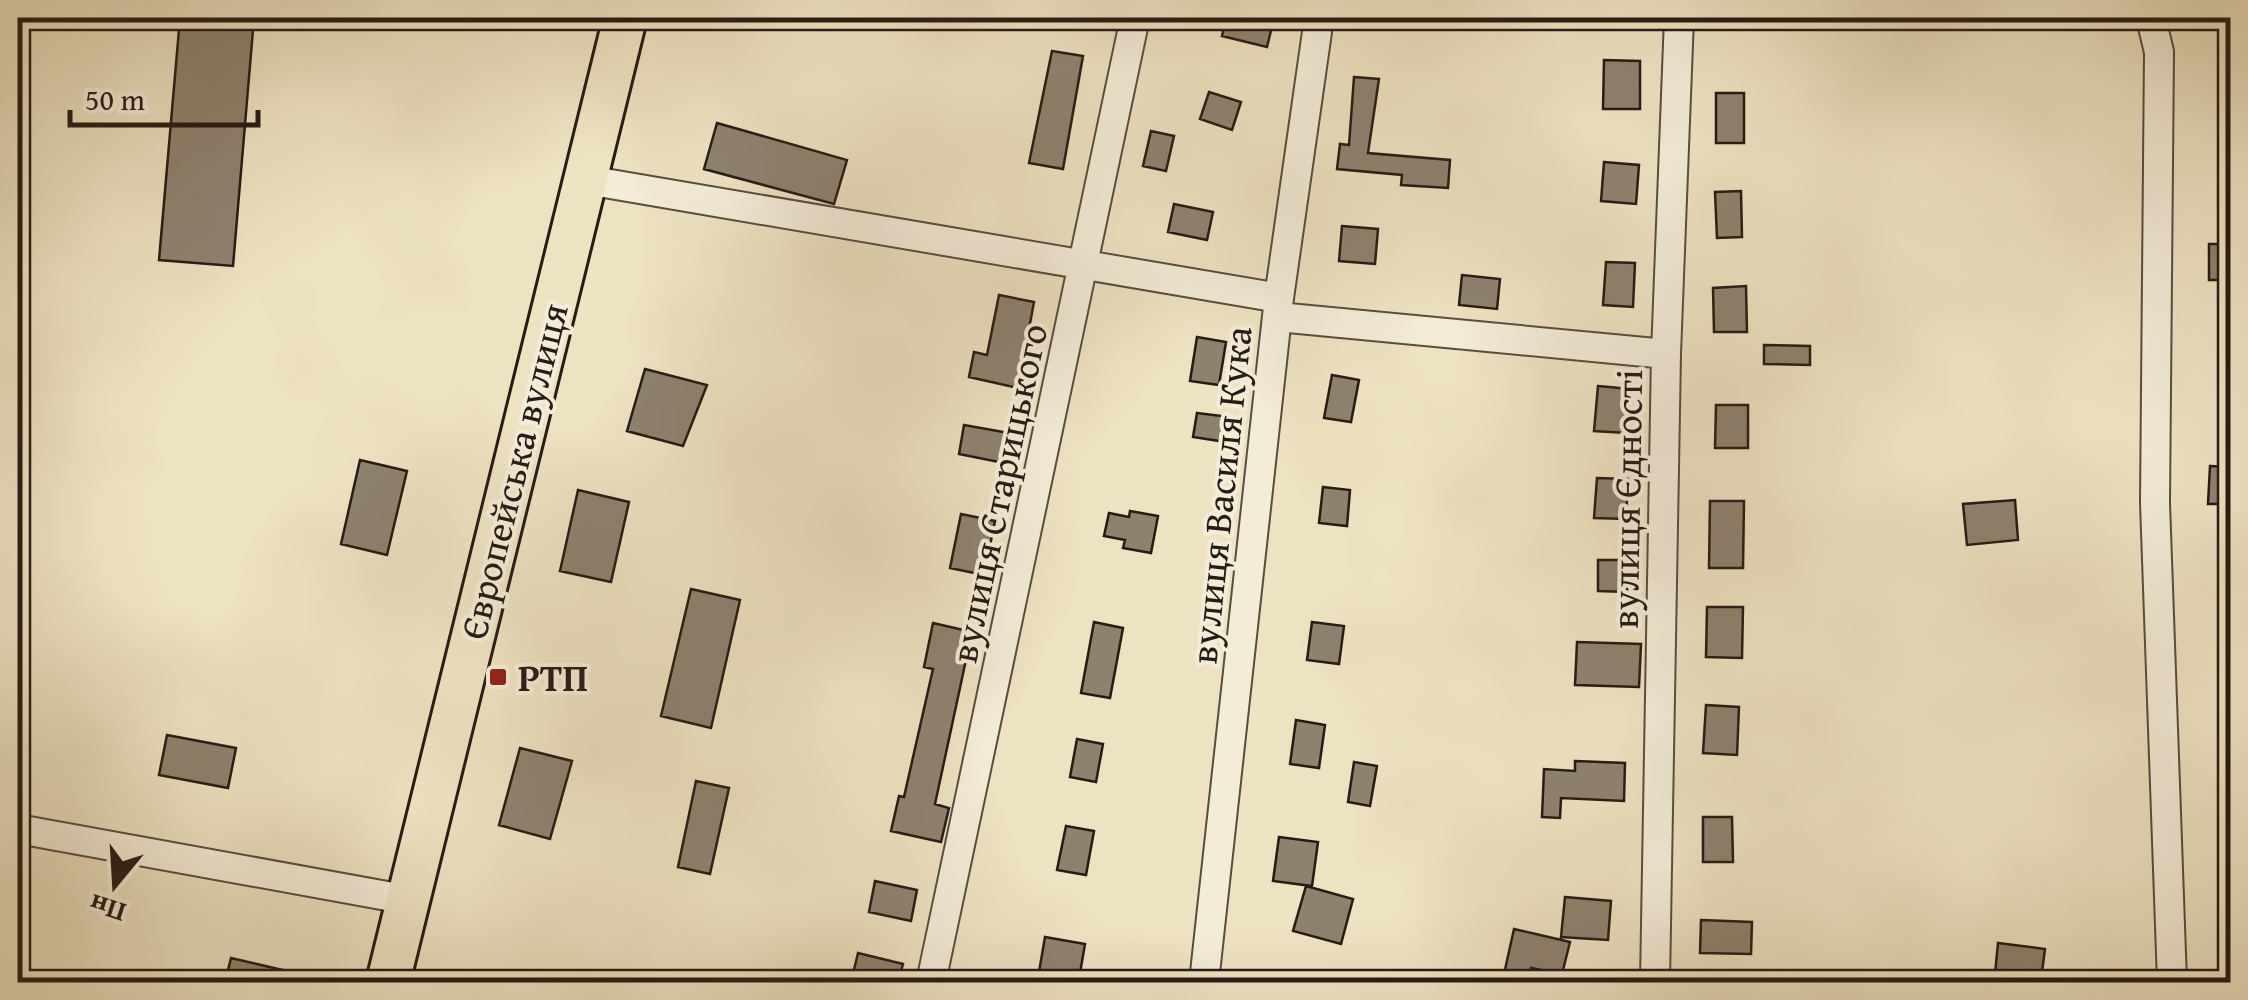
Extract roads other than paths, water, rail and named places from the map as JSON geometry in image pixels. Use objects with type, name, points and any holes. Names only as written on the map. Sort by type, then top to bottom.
[{"type":"main road","name":"Європейська вулиця","points":[[388,982],[625,18]]},
{"type":"street","name":"вулиця Старицького","points":[[931,982],[1087,262],[1135,18]]},
{"type":"street","name":"вулиця Василя Кука","points":[[1204,982],[1278,308],[1319,18]]},
{"type":"street","name":"вулиця Єдності","points":[[1655,982],[1666,354],[1678,18]]},
{"type":"street","points":[[2151,18],[2159,52],[2155,503],[2172,982]]},
{"type":"street","points":[[586,180],[1087,262],[1278,308],[1666,354]]},
{"type":"street","points":[[18,829],[408,900]]},
{"type":"place","name":"РТП","points":[[498,677]]}]
